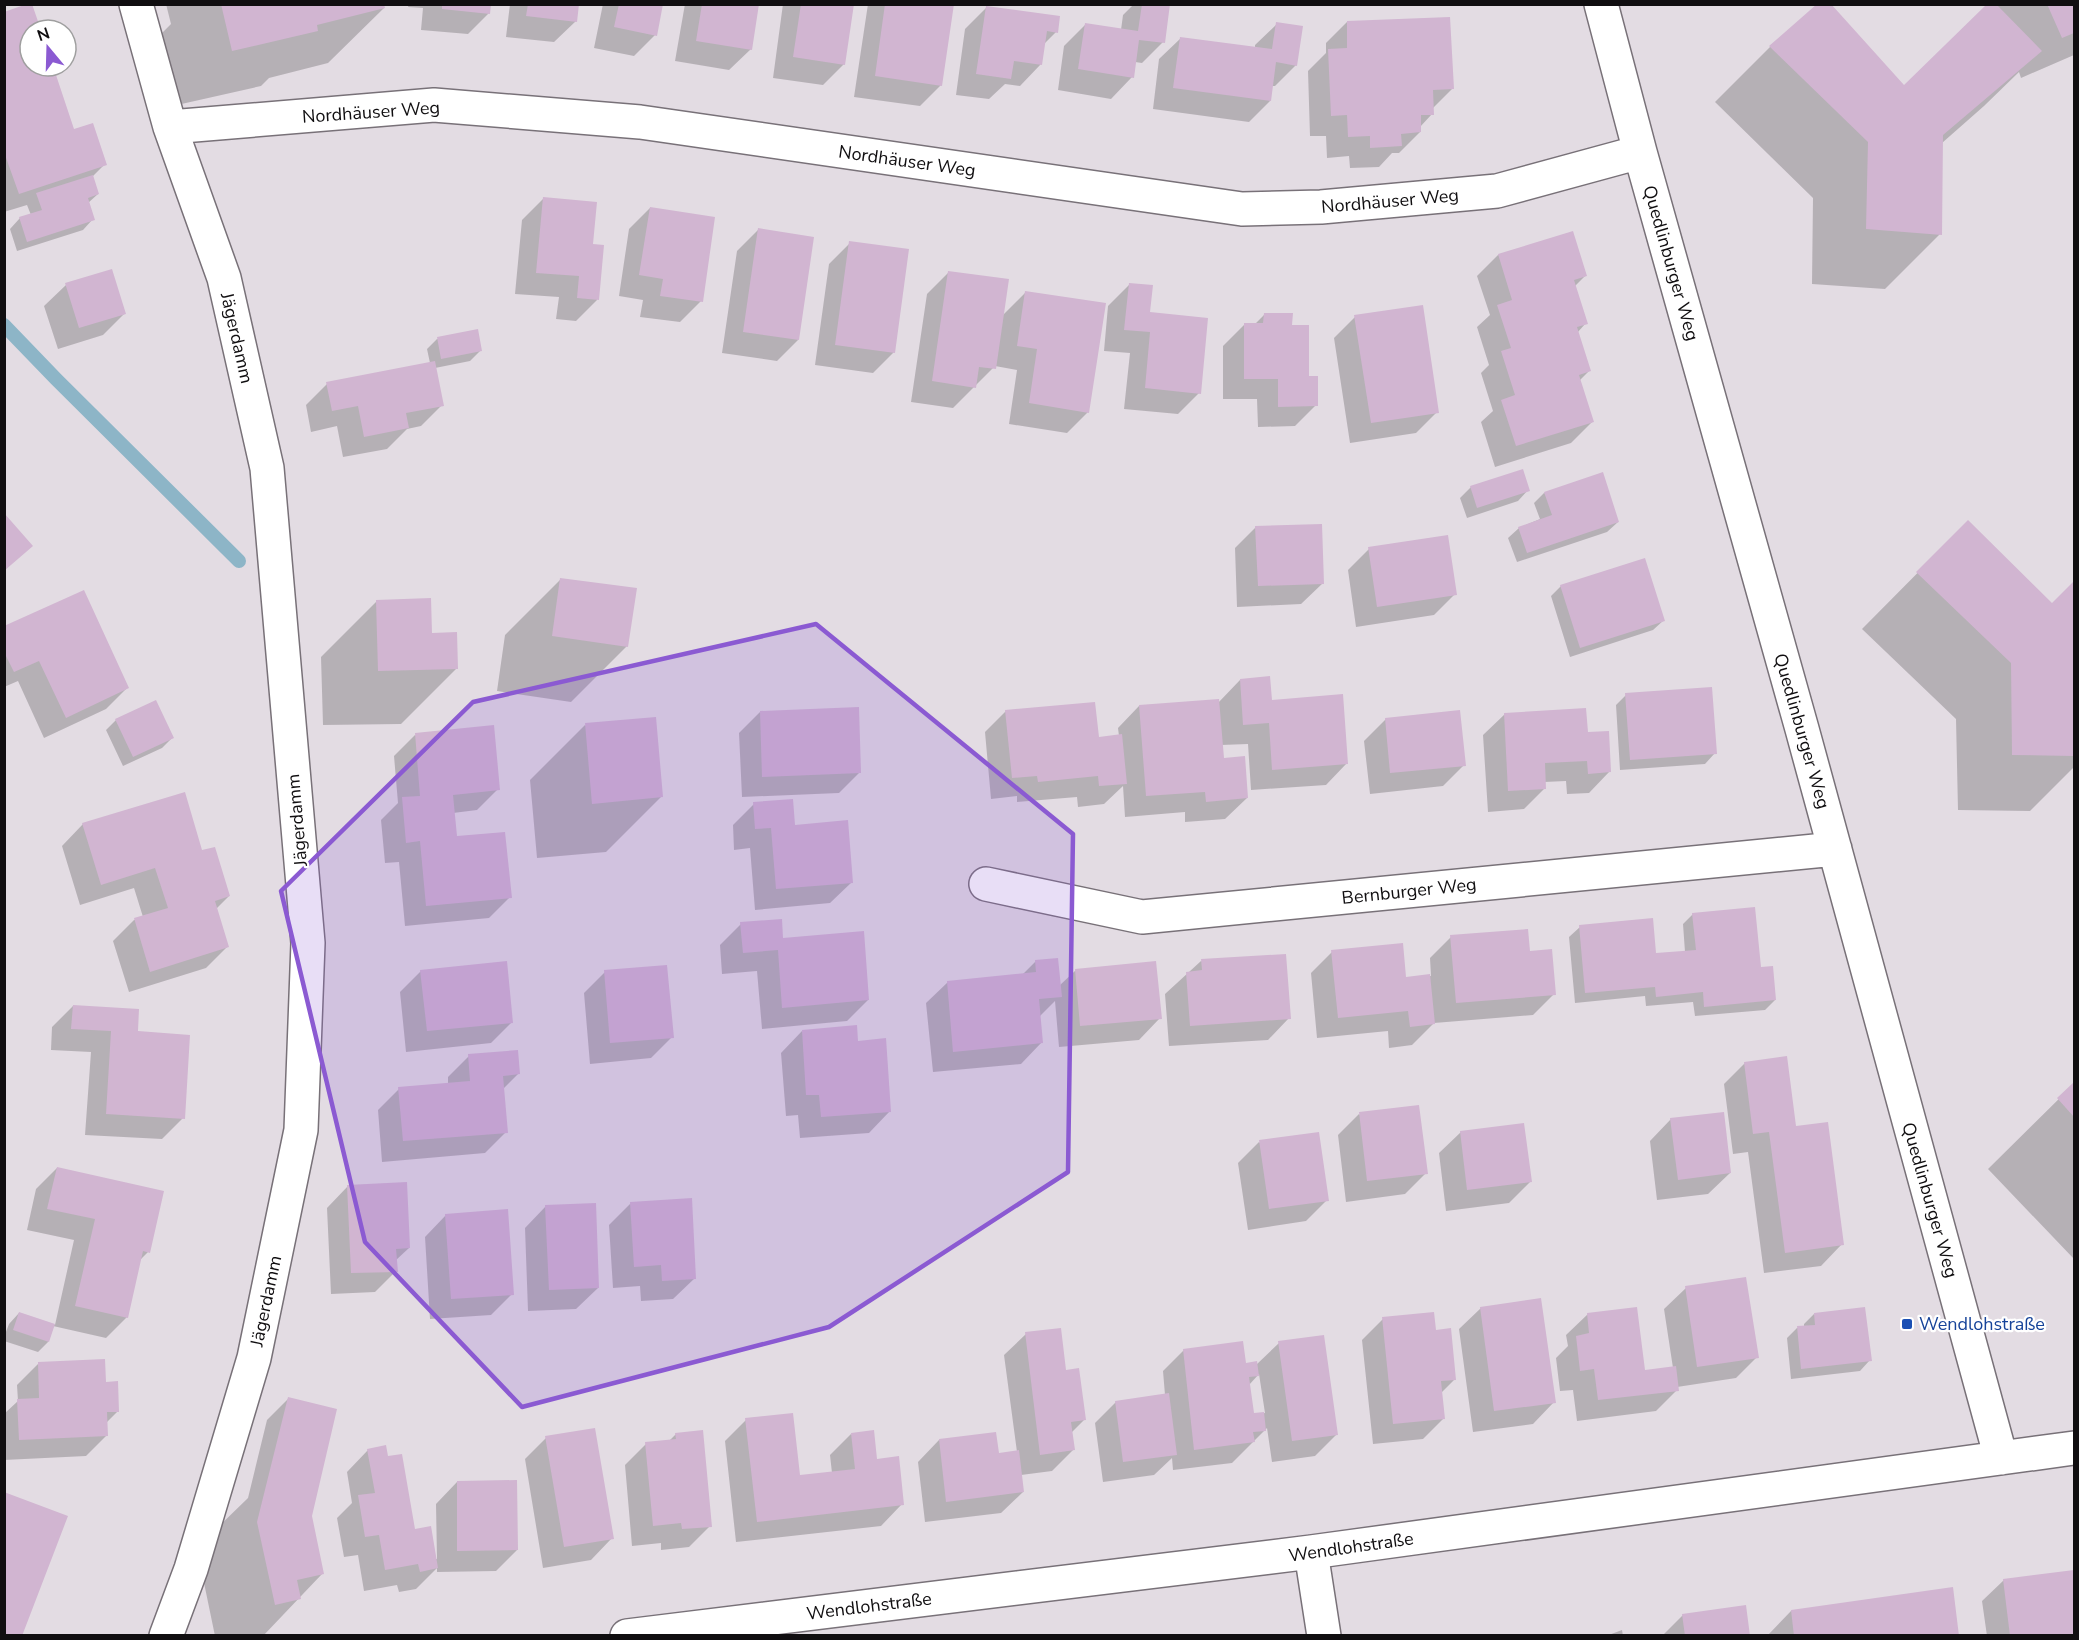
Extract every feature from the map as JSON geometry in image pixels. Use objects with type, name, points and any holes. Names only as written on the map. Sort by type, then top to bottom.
[{"type":"street","name":"Jägerdamm","points":[[136,4],[170,127],[224,278],[267,468],[308,943],[301,1130],[264,1313],[254,1358],[191,1569],[166,1635]]},
{"type":"street","name":"Quedlinburger Weg","points":[[1601,4],[2001,1458]]},
{"type":"street","name":"Nordhäuser Weg","points":[[170,127],[434,105],[640,122],[1242,209],[1322,207],[1497,191],[1640,152]]},
{"type":"street","name":"Bernburger Weg","points":[[986,884],[1142,917],[1835,849]]},
{"type":"street","name":"Wendlohstraße","points":[[627,1635],[1311,1552],[2074,1449]]},
{"type":"street","points":[[1311,1552],[1324,1635]]},
{"type":"highlighted area","points":[[816,624],[1073,834],[1068,1172],[829,1327],[522,1407],[365,1242],[281,891],[473,702]]},
{"type":"building","points":[[32,4],[37,18],[18,18],[18,78],[57,78],[74,129],[93,123],[107,165],[19,194],[4,152],[4,12]]},
{"type":"building","points":[[221,4],[384,4],[385,8],[317,25],[318,31],[232,51]]},
{"type":"building","points":[[442,4],[491,4],[490,14],[442,9]]},
{"type":"building","points":[[528,4],[579,4],[577,22],[526,16]]},
{"type":"building","points":[[619,4],[663,4],[657,36],[614,27]]},
{"type":"building","points":[[702,4],[759,4],[752,50],[696,41]]},
{"type":"building","points":[[801,4],[854,4],[845,65],[793,57]]},
{"type":"building","points":[[885,4],[954,4],[942,86],[875,76]]},
{"type":"building","points":[[1142,4],[1170,4],[1165,43],[1139,40],[1134,78],[1078,69],[1085,23],[1138,31]]},
{"type":"building","points":[[1817,4],[1831,4],[1904,85],[1986,5],[1997,5],[2042,51],[1943,135],[1942,235],[1866,229],[1868,142],[1769,46]]},
{"type":"building","points":[[2047,4],[2074,4],[2074,33],[2062,38]]},
{"type":"building","points":[[986,6],[1060,16],[1058,33],[1047,31],[1042,65],[1014,61],[1011,79],[976,74]]},
{"type":"building","points":[[1450,17],[1454,89],[1433,90],[1434,115],[1421,115],[1421,132],[1401,134],[1402,146],[1370,148],[1370,136],[1348,137],[1347,115],[1331,116],[1328,49],[1347,48],[1347,21]]},
{"type":"building","points":[[1276,22],[1303,26],[1297,66],[1276,62],[1271,101],[1173,88],[1180,37],[1272,49]]},
{"type":"building","points":[[93,175],[99,194],[88,198],[95,220],[27,242],[19,217],[42,210],[36,193]]},
{"type":"building","points":[[543,197],[597,202],[593,244],[604,245],[599,300],[577,298],[579,276],[536,273]]},
{"type":"building","points":[[650,207],[715,217],[703,302],[660,296],[663,279],[639,275]]},
{"type":"building","points":[[758,228],[814,237],[799,340],[743,332]]},
{"type":"building","points":[[1573,231],[1587,276],[1574,280],[1588,324],[1577,327],[1591,371],[1579,375],[1594,422],[1516,446],[1501,400],[1515,395],[1501,351],[1511,348],[1497,305],[1512,300],[1498,254]]},
{"type":"building","points":[[849,241],[909,249],[895,353],[835,345]]},
{"type":"building","points":[[112,269],[126,314],[79,328],[65,283]]},
{"type":"building","points":[[948,271],[1009,279],[996,369],[979,367],[976,388],[932,381]]},
{"type":"building","points":[[1129,283],[1153,285],[1150,312],[1208,318],[1201,394],[1145,388],[1150,332],[1124,330]]},
{"type":"building","points":[[1025,291],[1106,303],[1089,413],[1029,403],[1037,349],[1017,346]]},
{"type":"building","points":[[1423,305],[1439,413],[1371,423],[1354,315]]},
{"type":"building","points":[[1264,313],[1293,313],[1292,325],[1309,325],[1309,376],[1318,376],[1318,406],[1278,407],[1278,379],[1244,379],[1244,323],[1263,323]]},
{"type":"building","points":[[478,329],[482,351],[441,359],[437,337]]},
{"type":"building","points":[[435,361],[444,406],[406,413],[409,428],[364,437],[358,406],[332,411],[326,382]]},
{"type":"building","points":[[1523,469],[1530,491],[1477,508],[1470,486]]},
{"type":"building","points":[[1603,472],[1619,522],[1527,553],[1518,527],[1552,515],[1544,492]]},
{"type":"building","points":[[4,513],[33,546],[4,571]]},
{"type":"building","points":[[1968,520],[2052,603],[2074,581],[2074,756],[2012,755],[2011,663],[1916,572]]},
{"type":"building","points":[[1322,524],[1324,584],[1258,586],[1255,526]]},
{"type":"building","points":[[1448,535],[1457,595],[1377,607],[1368,547]]},
{"type":"building","points":[[1645,558],[1665,621],[1580,648],[1560,585]]},
{"type":"building","points":[[560,578],[637,588],[628,647],[552,636]]},
{"type":"building","points":[[84,590],[129,688],[66,718],[39,661],[14,672],[4,652],[4,626]]},
{"type":"building","points":[[431,598],[432,633],[457,632],[458,669],[378,671],[376,600]]},
{"type":"building","points":[[1270,676],[1272,700],[1343,694],[1348,764],[1272,770],[1269,723],[1243,725],[1240,679]]},
{"type":"building","points":[[1712,687],[1717,754],[1630,760],[1625,693]]},
{"type":"building","points":[[1219,699],[1224,758],[1245,756],[1248,798],[1206,802],[1205,792],[1146,796],[1139,705]]},
{"type":"building","points":[[156,700],[174,738],[133,757],[115,719]]},
{"type":"building","points":[[1095,702],[1099,737],[1122,734],[1127,784],[1099,786],[1098,776],[1038,782],[1037,776],[1012,778],[1005,710]]},
{"type":"building","points":[[859,707],[861,773],[762,777],[760,711]]},
{"type":"building","points":[[1586,708],[1588,732],[1609,731],[1611,772],[1588,774],[1587,761],[1545,763],[1546,789],[1508,791],[1504,713]]},
{"type":"building","points":[[1460,710],[1466,766],[1390,773],[1385,718]]},
{"type":"building","points":[[656,717],[663,797],[592,804],[585,723]]},
{"type":"building","points":[[494,725],[500,790],[453,795],[457,836],[505,832],[512,898],[426,906],[420,841],[406,843],[402,797],[420,796],[415,733]]},
{"type":"building","points":[[185,792],[202,850],[215,847],[230,896],[215,901],[229,947],[150,972],[134,918],[168,908],[155,868],[101,885],[82,823]]},
{"type":"building","points":[[793,799],[795,825],[848,820],[853,883],[776,889],[771,828],[755,829],[753,802]]},
{"type":"building","points":[[1755,907],[1761,967],[1773,966],[1776,1000],[1704,1007],[1703,992],[1656,997],[1655,987],[1585,993],[1579,925],[1653,918],[1656,953],[1696,950],[1692,913]]},
{"type":"building","points":[[782,919],[783,938],[864,931],[869,1000],[782,1008],[778,950],[743,953],[740,922]]},
{"type":"building","points":[[1528,929],[1530,951],[1552,949],[1556,995],[1456,1003],[1450,935]]},
{"type":"building","points":[[1403,943],[1406,977],[1430,974],[1435,1024],[1410,1027],[1408,1011],[1338,1018],[1331,950]]},
{"type":"building","points":[[1286,954],[1291,1019],[1190,1026],[1186,972],[1202,970],[1201,959]]},
{"type":"building","points":[[1058,958],[1062,997],[1039,999],[1043,1043],[953,1052],[947,981],[1036,972],[1035,960]]},
{"type":"building","points":[[507,961],[513,1023],[427,1031],[420,970]]},
{"type":"building","points":[[1156,961],[1162,1019],[1080,1026],[1075,969]]},
{"type":"building","points":[[667,965],[674,1038],[610,1043],[604,970]]},
{"type":"building","points":[[73,1005],[139,1009],[138,1031],[190,1035],[185,1119],[106,1114],[111,1031],[71,1029]]},
{"type":"building","points":[[857,1025],[858,1041],[886,1038],[891,1112],[821,1117],[819,1095],[806,1095],[802,1030]]},
{"type":"building","points":[[518,1050],[520,1074],[503,1076],[508,1133],[403,1141],[398,1087],[470,1081],[468,1054]]},
{"type":"building","points":[[1787,1056],[1796,1126],[1828,1122],[1844,1245],[1785,1253],[1769,1132],[1753,1134],[1744,1062]]},
{"type":"building","points":[[2074,1082],[2074,1117],[2057,1098]]},
{"type":"building","points":[[1419,1105],[1428,1174],[1367,1181],[1359,1112]]},
{"type":"building","points":[[1724,1112],[1731,1173],[1678,1180],[1670,1118]]},
{"type":"building","points":[[1524,1123],[1532,1182],[1467,1190],[1460,1131]]},
{"type":"building","points":[[1319,1132],[1329,1201],[1269,1209],[1259,1140]]},
{"type":"building","points":[[57,1167],[164,1191],[150,1253],[143,1251],[128,1318],[75,1306],[95,1219],[47,1209]]},
{"type":"building","points":[[407,1182],[410,1248],[396,1249],[398,1272],[351,1273],[347,1185]]},
{"type":"building","points":[[692,1198],[696,1279],[662,1281],[661,1265],[634,1267],[630,1202]]},
{"type":"building","points":[[596,1203],[599,1288],[549,1290],[545,1205]]},
{"type":"building","points":[[508,1209],[514,1295],[451,1299],[445,1214]]},
{"type":"building","points":[[1746,1277],[1759,1358],[1697,1367],[1685,1286]]},
{"type":"building","points":[[1541,1298],[1556,1403],[1494,1411],[1480,1307]]},
{"type":"building","points":[[1637,1307],[1645,1370],[1676,1366],[1679,1391],[1598,1400],[1594,1369],[1580,1371],[1576,1336],[1589,1333],[1587,1313]]},
{"type":"building","points":[[1865,1307],[1872,1361],[1801,1369],[1797,1326],[1815,1325],[1814,1313]]},
{"type":"building","points":[[19,1312],[55,1324],[49,1342],[13,1330]]},
{"type":"building","points":[[1434,1312],[1436,1330],[1451,1328],[1456,1380],[1441,1381],[1445,1419],[1393,1424],[1382,1317]]},
{"type":"building","points":[[1061,1328],[1066,1370],[1079,1368],[1086,1420],[1071,1422],[1075,1450],[1040,1455],[1025,1332]]},
{"type":"building","points":[[1324,1335],[1338,1435],[1292,1441],[1278,1341]]},
{"type":"building","points":[[1243,1341],[1246,1363],[1257,1361],[1259,1376],[1249,1377],[1254,1413],[1264,1412],[1266,1431],[1253,1432],[1255,1442],[1194,1450],[1183,1349]]},
{"type":"building","points":[[105,1359],[106,1382],[118,1381],[119,1412],[107,1412],[108,1436],[19,1440],[17,1399],[39,1398],[38,1362]]},
{"type":"building","points":[[1169,1393],[1177,1455],[1123,1462],[1115,1401]]},
{"type":"building","points":[[288,1397],[337,1409],[312,1516],[324,1574],[297,1580],[301,1599],[275,1605],[257,1522]]},
{"type":"building","points":[[793,1413],[800,1475],[855,1469],[851,1433],[874,1430],[877,1459],[899,1456],[904,1505],[757,1522],[745,1418]]},
{"type":"building","points":[[595,1428],[614,1539],[564,1547],[545,1436]]},
{"type":"building","points":[[703,1430],[712,1527],[682,1529],[681,1523],[653,1526],[645,1442],[676,1439],[675,1433]]},
{"type":"building","points":[[996,1432],[999,1453],[1019,1450],[1024,1492],[946,1502],[939,1439]]},
{"type":"building","points":[[386,1445],[388,1456],[402,1454],[415,1529],[431,1526],[438,1568],[420,1572],[418,1564],[385,1570],[379,1535],[365,1537],[358,1495],[375,1493],[367,1449]]},
{"type":"building","points":[[517,1480],[518,1550],[457,1551],[457,1481]]},
{"type":"building","points":[[4,1492],[68,1516],[22,1636],[4,1636]]},
{"type":"building","points":[[2074,1570],[2074,1636],[2010,1636],[2003,1579]]},
{"type":"building","points":[[1953,1587],[1959,1636],[1794,1636],[1791,1610]]},
{"type":"building","points":[[1746,1605],[1750,1636],[1685,1636],[1682,1614]]},
{"type":"waterway","points":[[4,325],[239,561]]},
{"type":"place","name":"Wendlohstraße","points":[[1907,1324]]}]
